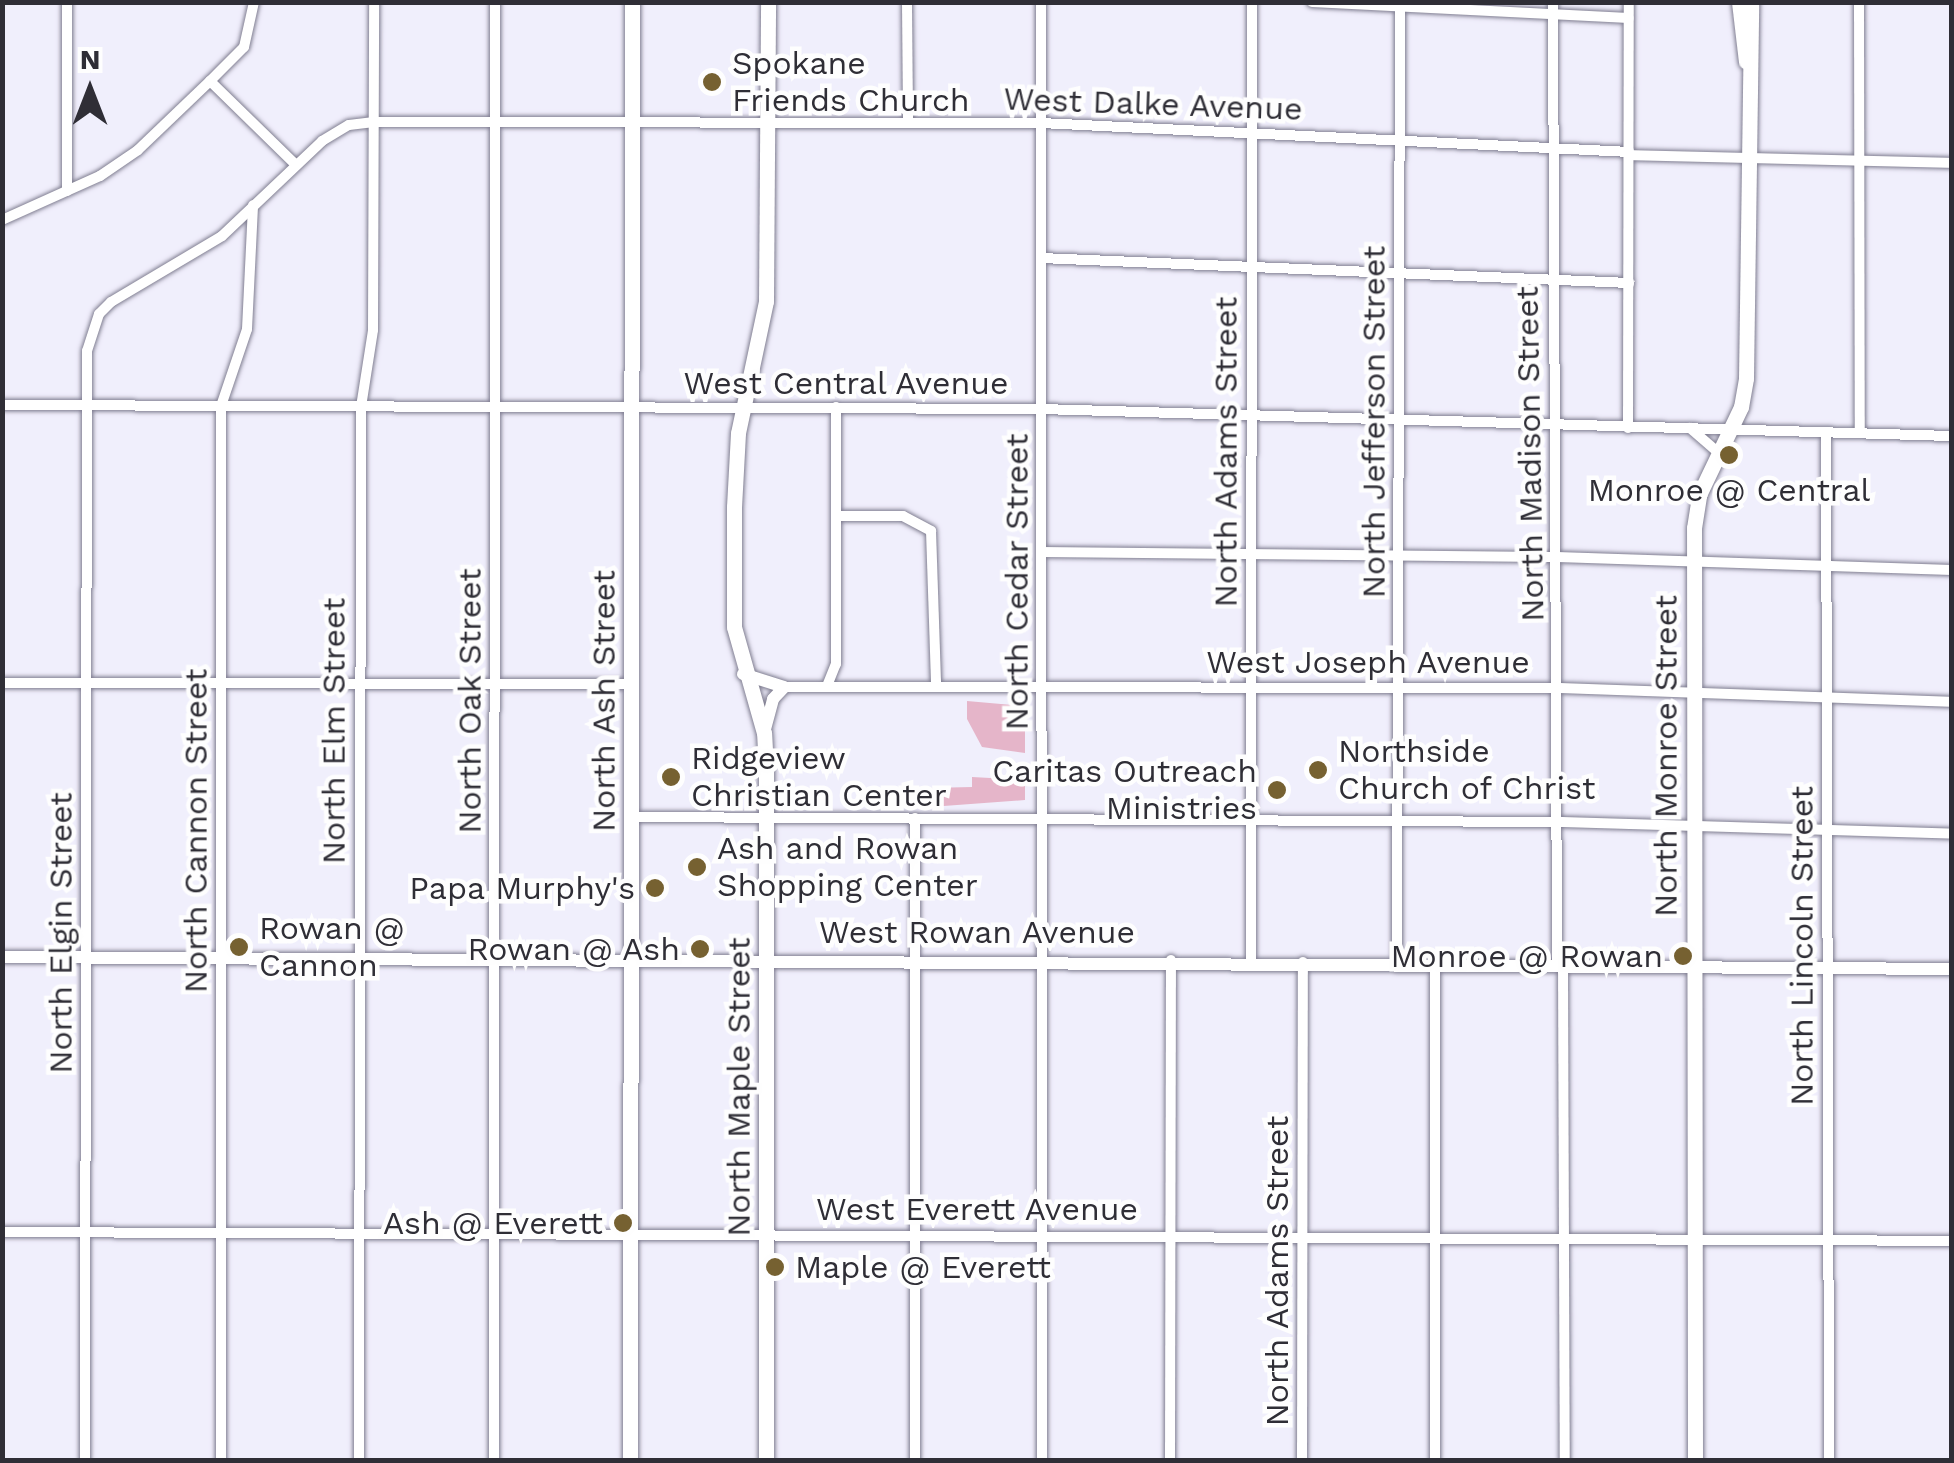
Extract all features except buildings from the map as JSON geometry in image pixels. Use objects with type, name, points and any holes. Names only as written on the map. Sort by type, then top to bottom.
[{"type":"main road","name":"North Ash Street","points":[[630,1460],[632,2]]},
{"type":"main road","name":"North Maple Street","points":[[766,1460],[764,733],[744,674],[734,627],[735,456],[764,326],[768,2]]},
{"type":"main road","name":"North Monroe Street","points":[[1739,2],[1746,62]]},
{"type":"main road","name":"North Monroe Street","points":[[1695,1460],[1694,562],[1698,495],[1731,429],[1746,378],[1746,62],[1751,2]]},
{"type":"street","points":[[67,2],[67,191]]},
{"type":"street","points":[[2,220],[67,191],[138,150],[244,46],[254,2]]},
{"type":"street","name":"North Elm Street","points":[[359,1460],[361,407],[373,330],[374,2]]},
{"type":"street","name":"North Oak Street","points":[[494,1460],[495,2]]},
{"type":"street","points":[[907,2],[908,122]]},
{"type":"street","name":"North Cedar Street","points":[[1042,2],[1042,1460]]},
{"type":"street","name":"North Adams Street","points":[[1251,961],[1252,2]]},
{"type":"street","points":[[1312,2],[1554,8],[1629,18]]},
{"type":"street","points":[[1628,428],[1629,2]]},
{"type":"street","points":[[1859,2],[1860,432]]},
{"type":"street","name":"North Jefferson Street","points":[[1397,962],[1400,5]]},
{"type":"street","name":"North Madison Street","points":[[1554,8],[1554,426],[1565,1460]]},
{"type":"street","points":[[210,81],[296,165]]},
{"type":"street","points":[[253,206],[296,165],[348,125],[374,122]]},
{"type":"street","name":"West Dalke Avenue","points":[[374,122],[1041,124],[1554,146],[1629,153],[1952,163]]},
{"type":"street","name":"North Elgin Street","points":[[85,1460],[86,351],[98,314],[191,260],[253,206]]},
{"type":"street","name":"North Cannon Street","points":[[220,1460],[222,406],[247,329],[253,206]]},
{"type":"street","points":[[1042,258],[1629,283]]},
{"type":"street","name":"West Central Avenue","points":[[2,406],[1041,408],[1952,436]]},
{"type":"street","points":[[828,686],[836,664],[836,407]]},
{"type":"street","points":[[1690,428],[1718,452]]},
{"type":"street","name":"North Lincoln Street","points":[[1826,432],[1829,1460]]},
{"type":"street","points":[[837,516],[903,516],[931,531],[936,684]]},
{"type":"street","points":[[1042,552],[1557,557],[1952,570]]},
{"type":"street","points":[[744,674],[784,687],[772,699],[764,733]]},
{"type":"street","points":[[2,683],[631,684]]},
{"type":"street","name":"West Joseph Avenue","points":[[784,687],[1042,684],[1558,688],[1952,702]]},
{"type":"street","points":[[631,817],[1559,822],[1952,834]]},
{"type":"street","points":[[915,818],[915,1460]]},
{"type":"street","name":"West Rowan Avenue","points":[[2,957],[1042,959],[1952,969]]},
{"type":"street","points":[[1170,1460],[1172,960]]},
{"type":"street","name":"North Adams Street","points":[[1302,1460],[1303,962]]},
{"type":"street","points":[[1436,963],[1436,1460]]},
{"type":"street","name":"West Everett Avenue","points":[[2,1232],[1171,1234],[1952,1241]]},
{"type":"shaded area","points":[[967,701],[1025,706],[1025,753],[982,747],[967,719]]},
{"type":"shaded area","points":[[972,777],[1025,780],[1025,800],[930,807],[929,788],[972,787]]},
{"type":"place","name":"Spokane Friends Church","points":[[712,82]]},
{"type":"place","name":"Monroe @ Central","points":[[1729,455]]},
{"type":"place","name":"Northside Church of Christ","points":[[1318,770]]},
{"type":"place","name":"Ridgeview Christian Center","points":[[671,777]]},
{"type":"place","name":"Caritas Outreach Ministries","points":[[1277,790]]},
{"type":"place","name":"Ash and Rowan Shopping Center","points":[[697,867]]},
{"type":"place","name":"Papa Murphy's","points":[[655,888]]},
{"type":"place","name":"Rowan @ Cannon","points":[[239,947]]},
{"type":"place","name":"Rowan @ Ash","points":[[700,949]]},
{"type":"place","name":"Monroe @ Rowan","points":[[1683,956]]},
{"type":"place","name":"Ash @ Everett","points":[[623,1223]]},
{"type":"place","name":"Maple @ Everett","points":[[775,1267]]}]
